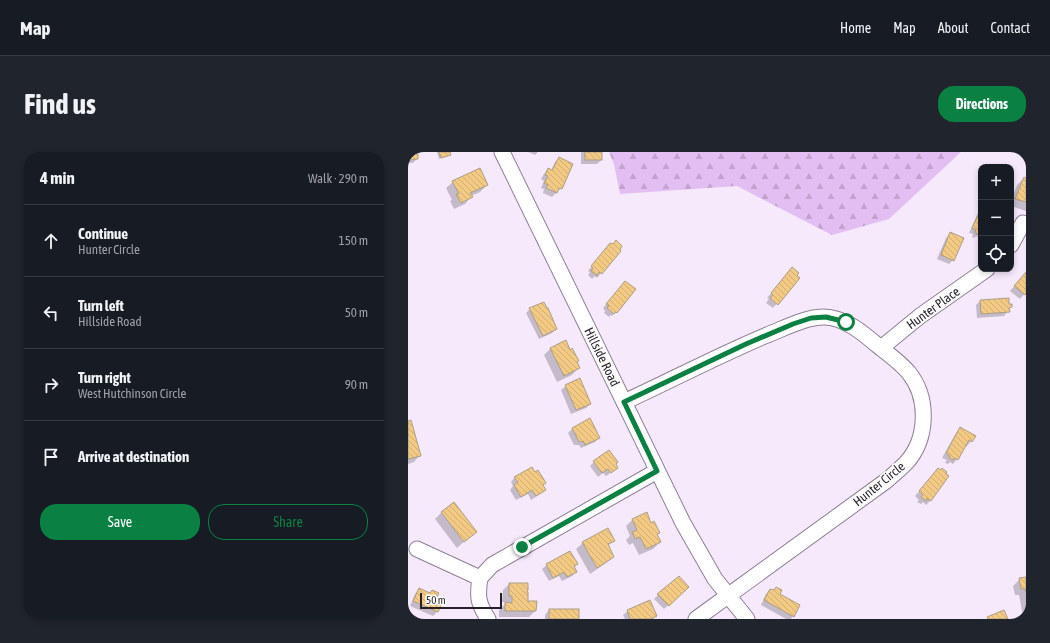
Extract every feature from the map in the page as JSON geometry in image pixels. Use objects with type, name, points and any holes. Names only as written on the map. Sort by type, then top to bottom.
[{"type":"street","name":"Hillside Road","points":[[502,152],[687,530],[728,597],[747,619]]},
{"type":"street","points":[[1014,240],[1023,223]]},
{"type":"street","name":"Hunter Place","points":[[881,348],[920,316],[983,272]]},
{"type":"street","name":"Hunter Circle","points":[[624,402],[746,344],[793,324],[811,318],[826,317],[846,322],[863,333],[909,373],[921,394],[924,420],[918,443],[907,462],[886,481],[696,619]]},
{"type":"street","points":[[488,619],[481,606],[478,592],[480,578],[492,565],[657,471]]},
{"type":"street","points":[[417,550],[480,578]]},
{"type":"green space","points":[[609,152],[961,152],[889,219],[832,235],[737,186],[620,194],[614,164]]},
{"type":"building","points":[[408,152],[418,152],[418,159],[408,160]]},
{"type":"building","points":[[439,152],[450,152],[451,155],[441,158]]},
{"type":"building","points":[[585,152],[602,152],[602,160],[585,160]]},
{"type":"building","points":[[559,157],[573,164],[562,189],[559,188],[557,193],[546,188],[548,185],[544,183],[548,176],[545,175],[548,168],[552,170]]},
{"type":"building","points":[[480,168],[488,185],[470,193],[473,197],[461,203],[456,194],[459,194],[452,181]]},
{"type":"building","points":[[1024,177],[1026,178],[1026,202],[1015,199]]},
{"type":"building","points":[[978,215],[978,234],[975,232],[976,230],[972,228]]},
{"type":"building","points":[[950,232],[964,238],[954,261],[941,255]]},
{"type":"building","points":[[616,240],[622,246],[621,251],[602,274],[599,272],[597,276],[591,271],[593,268],[591,266],[610,243],[613,244]]},
{"type":"building","points":[[792,267],[799,273],[797,275],[800,278],[778,305],[770,298],[773,295],[771,293]]},
{"type":"building","points":[[1026,272],[1026,294],[1025,295],[1014,286]]},
{"type":"building","points":[[625,281],[636,289],[617,313],[616,312],[614,314],[607,308],[609,306],[606,304]]},
{"type":"building","points":[[1009,298],[1009,304],[1012,304],[1012,307],[1009,308],[1010,312],[981,314],[980,300]]},
{"type":"building","points":[[544,302],[557,329],[543,336],[529,308]]},
{"type":"building","points":[[566,340],[570,350],[572,348],[579,361],[577,362],[580,368],[564,376],[550,348]]},
{"type":"building","points":[[580,378],[591,404],[576,410],[565,385]]},
{"type":"building","points":[[590,418],[600,438],[585,445],[583,441],[579,442],[572,428]]},
{"type":"building","points":[[411,420],[421,456],[408,459],[408,421]]},
{"type":"building","points":[[960,427],[976,436],[972,442],[969,440],[958,460],[954,458],[953,460],[949,458],[950,456],[946,453]]},
{"type":"building","points":[[609,450],[618,462],[616,464],[618,468],[611,473],[608,469],[602,473],[593,461]]},
{"type":"building","points":[[532,467],[535,472],[538,470],[546,483],[543,485],[546,490],[536,496],[532,490],[521,497],[514,485],[518,482],[514,477]]},
{"type":"building","points":[[938,468],[941,470],[942,468],[949,476],[931,501],[927,498],[926,501],[921,497],[923,495],[919,491]]},
{"type":"building","points":[[454,502],[477,532],[464,542],[441,512]]},
{"type":"building","points":[[647,512],[651,523],[654,521],[660,533],[657,534],[661,542],[646,549],[640,537],[635,539],[632,532],[637,530],[632,519]]},
{"type":"building","points":[[608,528],[615,541],[608,544],[614,557],[597,568],[582,542]]},
{"type":"building","points":[[570,551],[578,564],[574,566],[577,572],[567,577],[564,572],[553,578],[546,564]]},
{"type":"building","points":[[679,576],[689,587],[669,606],[657,594]]},
{"type":"building","points":[[1026,577],[1026,592],[1025,589],[1021,589],[1019,578]]},
{"type":"building","points":[[509,583],[528,583],[528,601],[537,601],[536,611],[505,611],[505,602],[512,603],[512,596],[509,596]]},
{"type":"building","points":[[776,587],[782,590],[780,594],[800,605],[794,617],[764,600],[770,589],[774,590]]},
{"type":"building","points":[[419,588],[430,593],[432,590],[439,593],[437,597],[444,599],[438,612],[413,601]]},
{"type":"building","points":[[650,600],[657,616],[651,619],[630,619],[627,610]]},
{"type":"building","points":[[549,609],[579,609],[579,619],[549,619]]},
{"type":"building","points":[[1004,610],[1008,619],[988,619],[987,617]]},
{"type":"route","points":[[522,547],[657,471],[624,402],[746,344],[793,324],[811,318],[826,317],[846,322]]}]
